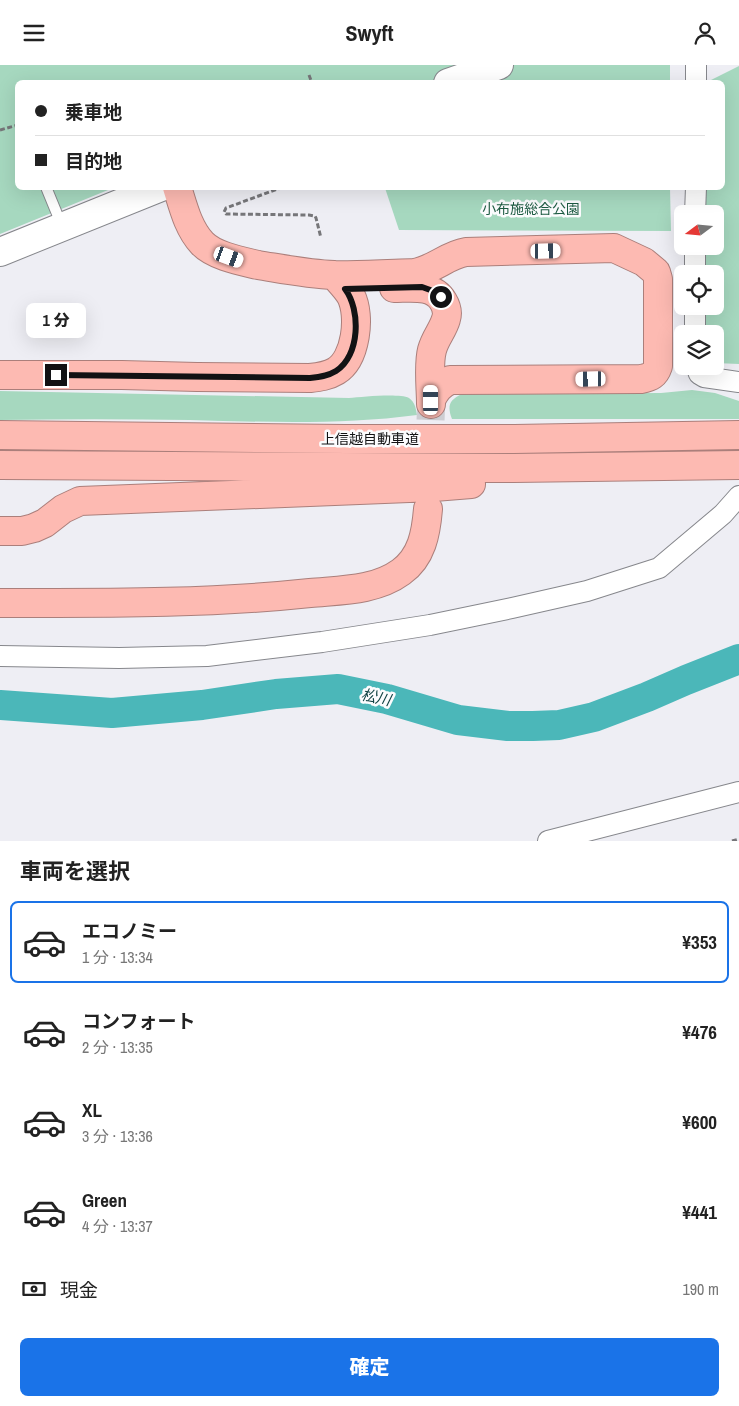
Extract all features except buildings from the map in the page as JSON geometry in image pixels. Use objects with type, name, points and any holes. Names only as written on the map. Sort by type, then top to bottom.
[{"type":"highway","points":[[164,190],[180,232],[189,248],[200,259],[217,268],[236,275],[296,286],[336,284],[422,287],[433,291],[441,297],[446,305],[447,316],[431,353],[431,404],[435,391],[442,384],[450,381],[641,379],[656,373],[658,366],[658,279],[656,272],[644,261],[614,248],[466,253],[449,257],[424,271],[336,284],[299,272],[240,261],[217,253],[203,244],[193,231],[178,190]]},
{"type":"highway","points":[[0,375],[122,375],[196,364],[313,364],[324,361],[332,356],[337,348],[342,324],[336,284]]},
{"type":"highway","name":"上信越自動車道","points":[[0,435],[345,439],[514,439],[739,435]]},
{"type":"highway","name":"上信越自動車道","points":[[0,465],[504,468],[736,465]]},
{"type":"highway","points":[[0,531],[22,531],[34,528],[45,523],[63,509],[80,501],[434,487],[682,466]]},
{"type":"highway","points":[[0,603],[192,601],[282,596],[372,586],[394,576],[412,563],[420,549],[426,532],[428,509]]},
{"type":"main road","points":[[456,80],[499,65]]},
{"type":"main road","points":[[0,252],[156,190]]},
{"type":"street","points":[[696,65],[696,80]]},
{"type":"street","points":[[696,190],[696,205]]},
{"type":"street","points":[[701,375],[739,382]]},
{"type":"street","points":[[1,655],[119,658],[207,656],[322,642],[430,625],[512,608],[587,591],[659,568],[723,514],[739,496]]},
{"type":"street","points":[[548,841],[690,803],[739,792]]},
{"type":"lane","points":[[47,190],[63,227]]},
{"type":"path","points":[[309,75],[311,80]]},
{"type":"path","points":[[0,130],[15,126]]},
{"type":"path","points":[[275,190],[226,208],[224,212],[226,214],[308,215],[316,218],[321,237]]},
{"type":"path","points":[[732,841],[739,839]]},
{"type":"green space","points":[[0,65],[670,65],[670,80],[15,80],[15,190],[108,190],[0,234]]},
{"type":"green space","points":[[739,66],[739,364],[724,363],[724,325],[702,325],[703,315],[724,315],[724,265],[703,265],[704,255],[724,255],[724,205],[704,205],[705,190],[725,190],[725,80],[711,80]]},
{"type":"green space","name":"小布施総合公園","points":[[386,190],[670,190],[671,231],[399,230]]},
{"type":"green space","points":[[692,390],[715,393],[739,401],[739,419],[452,419],[450,410],[452,401],[462,394],[661,393]]},
{"type":"green space","points":[[0,391],[349,398],[397,396],[409,398],[415,406],[417,415],[361,420],[304,422],[142,419],[0,420]]},
{"type":"waterway","name":"松川","points":[[0,705],[112,713],[202,705],[276,694],[338,689],[387,699],[458,720],[508,726],[559,725],[594,717],[739,659]]},
{"type":"tunnel","points":[[429,462],[431,408]]},
{"type":"route","points":[[56,375],[310,378],[326,376],[338,370],[346,361],[355,336],[355,309],[351,297],[345,289],[422,287],[433,291],[441,297]]}]
